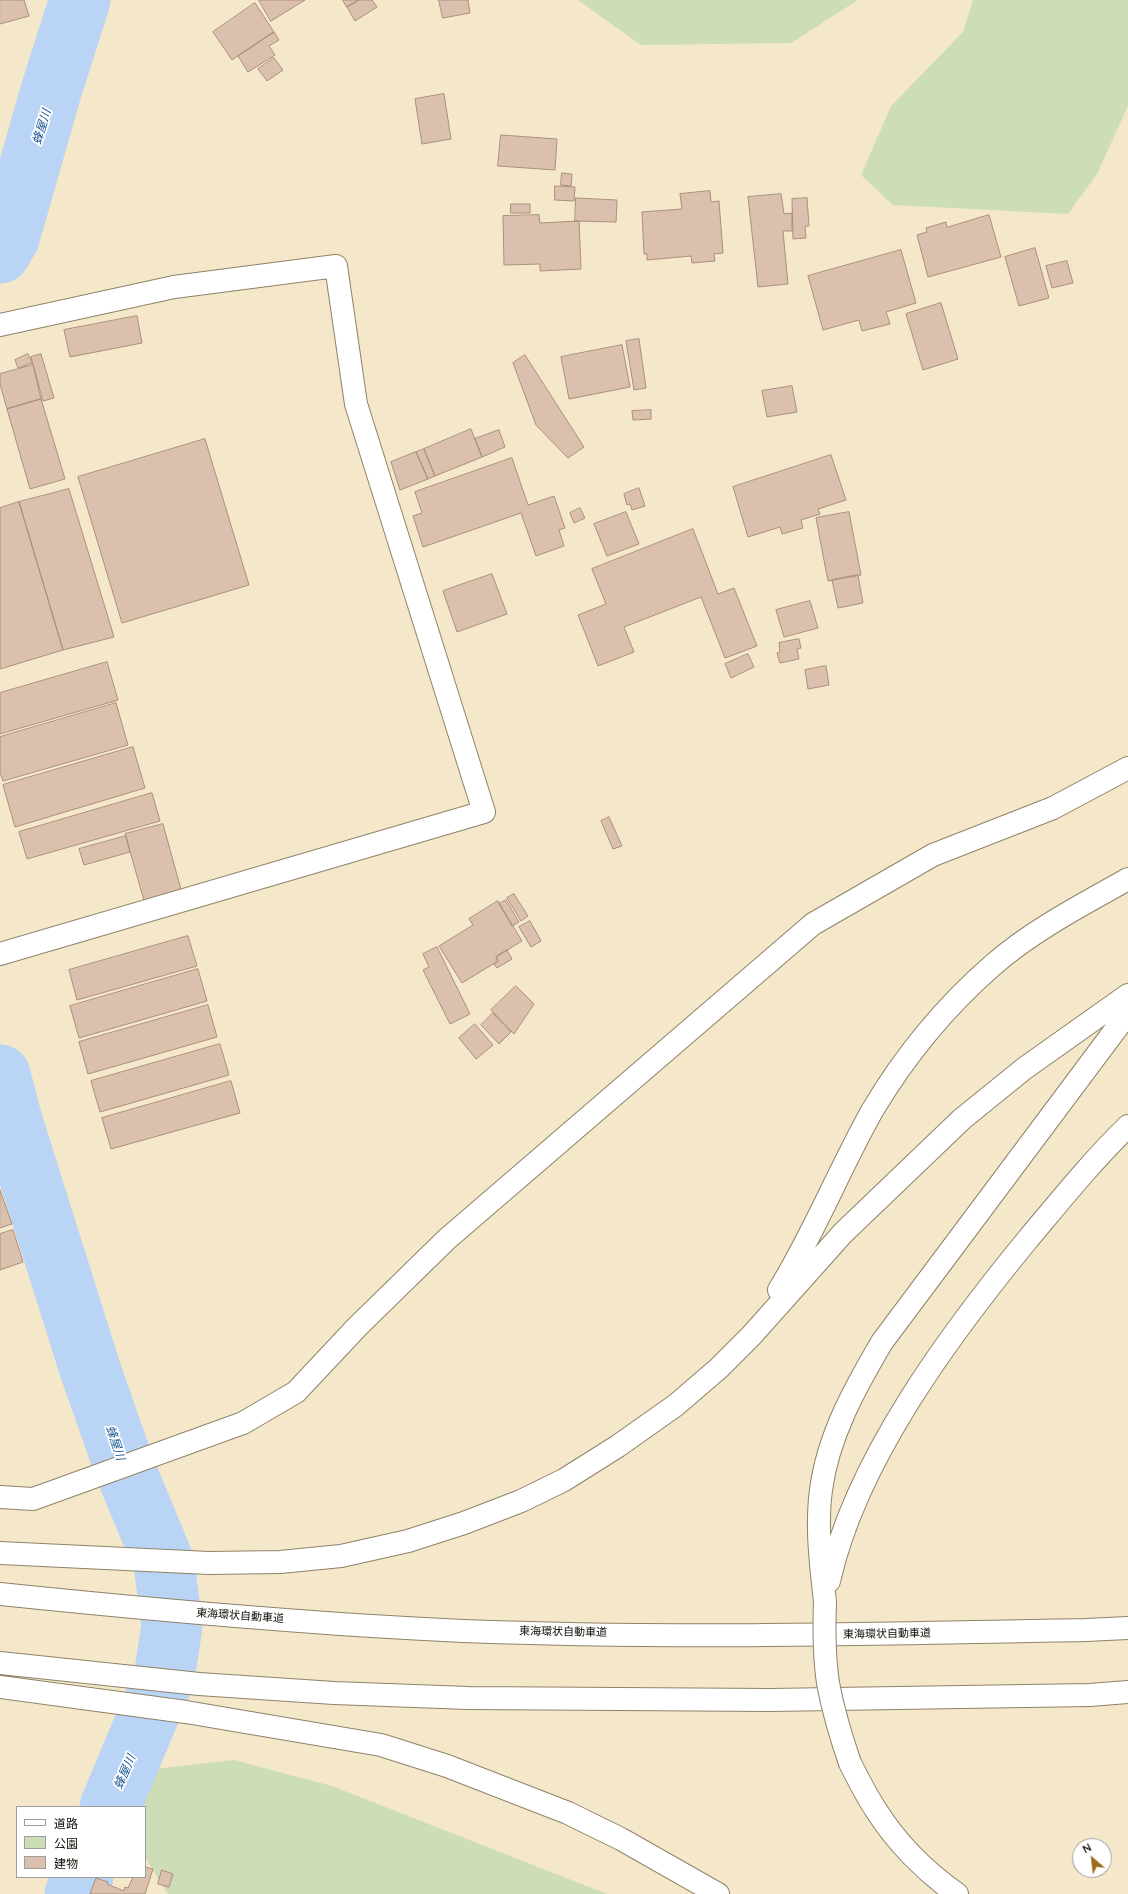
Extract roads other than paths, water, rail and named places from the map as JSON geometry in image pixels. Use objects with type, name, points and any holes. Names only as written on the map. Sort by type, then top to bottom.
[{"type":"main road","points":[[0,325],[174,287],[336,266],[356,404],[484,812],[40,944],[0,954]]},
{"type":"main road","points":[[0,1497],[33,1499],[243,1423],[296,1392],[357,1327],[447,1239],[813,924],[933,855],[1053,808],[1128,768]]},
{"type":"main road","points":[[751,1336],[793,1267],[844,1163],[873,1110],[909,1055],[948,1009],[993,964],[1042,929],[1128,880]]},
{"type":"main road","points":[[0,1553],[208,1563],[280,1562],[341,1556],[408,1541],[464,1523],[521,1501],[564,1480],[618,1446],[676,1405],[719,1368],[751,1336],[843,1233],[962,1119],[1025,1068],[1128,995]]},
{"type":"main road","points":[[957,1894],[945,1886],[908,1852],[876,1810],[850,1763],[836,1722],[828,1682],[824,1645],[825,1602],[819,1538],[820,1490],[832,1444],[850,1397],[882,1342],[1128,1013]]},
{"type":"main road","points":[[825,1602],[836,1550],[855,1502],[881,1450],[909,1402],[948,1344],[1002,1271],[1056,1205],[1128,1126]]},
{"type":"main road","name":"東海環状自動車道","points":[[0,1594],[182,1613],[463,1630],[750,1636],[1128,1628]]},
{"type":"main road","points":[[0,1663],[199,1684],[334,1693],[468,1698],[770,1700],[1083,1695],[1128,1692]]},
{"type":"main road","points":[[0,1687],[186,1712],[381,1745],[454,1768],[568,1813],[667,1864],[718,1894]]},
{"type":"waterway","name":"蜂屋川","points":[[0,253],[9,238],[51,91],[80,0]]},
{"type":"waterway","name":"蜂屋川","points":[[0,1075],[12,1121],[90,1369],[125,1469],[164,1563],[172,1626],[164,1678],[110,1806]]},
{"type":"waterway","name":"蜂屋川","points":[[75,1894],[83,1878]]}]
